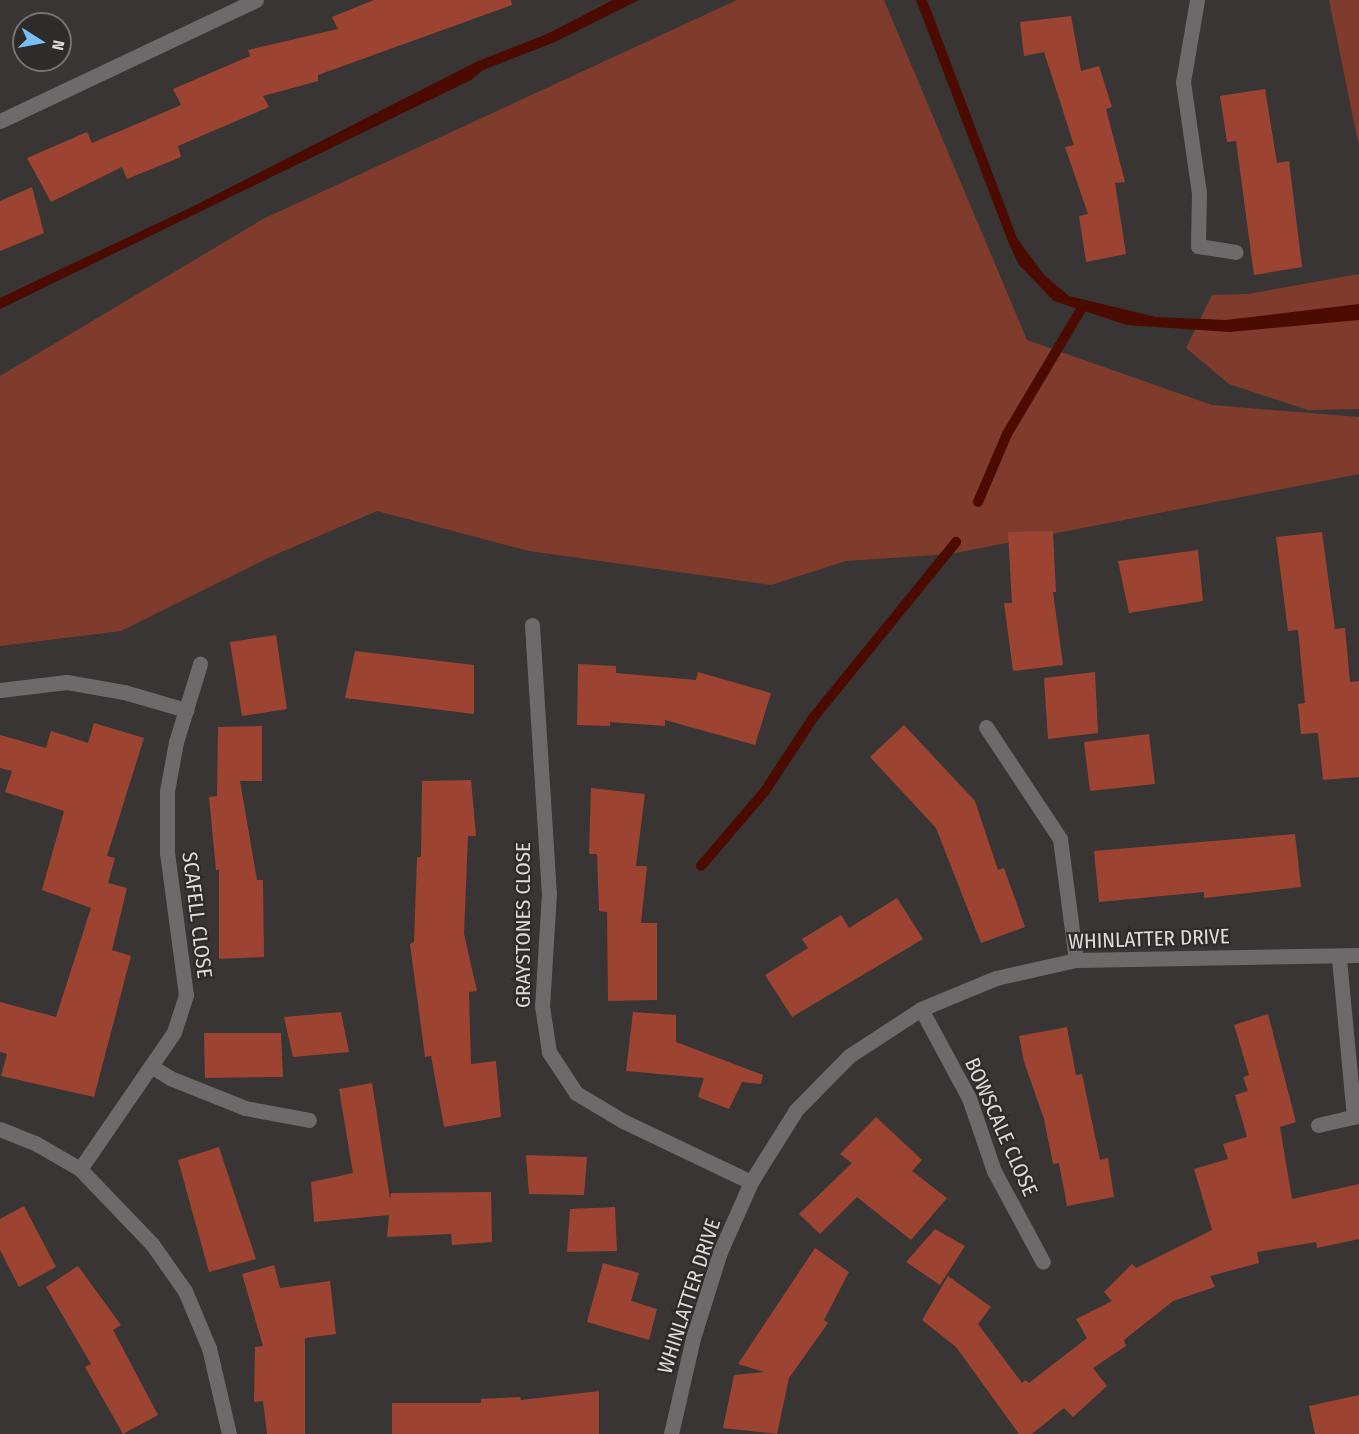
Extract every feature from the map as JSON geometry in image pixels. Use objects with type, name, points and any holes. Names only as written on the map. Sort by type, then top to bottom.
[{"type":"street","points":[[0,121],[255,0]]},
{"type":"street","points":[[1197,0],[1183,81],[1199,193],[1198,246],[1236,252]]},
{"type":"street","name":"GRAYSTONES CLOSE","points":[[532,625],[549,892],[542,1006],[549,1052],[576,1093],[623,1122],[751,1182]]},
{"type":"street","name":"SCAFELL CLOSE","points":[[80,1169],[174,1032],[186,995],[167,843],[167,791],[186,710],[200,664]]},
{"type":"street","points":[[0,690],[68,682],[124,692],[186,710]]},
{"type":"street","points":[[986,727],[1060,838],[1076,960]]},
{"type":"street","name":"WHINLATTER DRIVE","points":[[671,1434],[714,1274],[751,1182],[796,1110],[849,1056],[921,1009],[996,978],[1076,960],[1359,955]]},
{"type":"street","points":[[1318,1125],[1354,1117],[1339,957]]},
{"type":"street","name":"BOWSCALE CLOSE","points":[[921,1009],[969,1098],[994,1171],[1043,1262]]},
{"type":"street","points":[[151,1066],[170,1078],[245,1108],[309,1120]]},
{"type":"street","points":[[0,1129],[35,1143],[80,1169],[152,1244],[185,1291],[209,1348],[229,1434]]},
{"type":"shaded area","points":[[613,0],[639,0],[555,42],[483,70],[471,80],[0,309],[0,298],[194,206],[478,61],[547,34]]},
{"type":"shaded area","points":[[737,0],[884,0],[1027,340],[1212,405],[1359,417],[1359,474],[950,554],[846,561],[771,585],[529,551],[377,511],[270,557],[121,631],[0,646],[0,376],[263,219]]},
{"type":"shaded area","points":[[916,0],[927,0],[1017,238],[1044,275],[1069,296],[1156,317],[1226,320],[1359,304],[1359,320],[1230,332],[1127,325],[1054,301],[1019,265],[1009,244]]},
{"type":"shaded area","points":[[1329,0],[1359,0],[1359,146],[1354,122]]},
{"type":"shaded area","points":[[1359,274],[1359,409],[1308,410],[1229,384],[1186,348],[1212,295],[1248,294]]},
{"type":"building","points":[[374,0],[511,0],[512,5],[318,75],[318,81],[263,96],[269,107],[178,146],[181,157],[127,179],[122,167],[51,202],[27,158],[87,132],[92,143],[181,105],[173,89],[250,56],[248,50],[338,29],[332,17]]},
{"type":"building","points":[[1071,16],[1081,71],[1099,66],[1112,107],[1106,109],[1125,182],[1115,183],[1126,254],[1086,262],[1079,216],[1088,214],[1065,147],[1074,145],[1044,52],[1024,56],[1020,22]]},
{"type":"building","points":[[1265,89],[1277,163],[1289,161],[1302,267],[1254,275],[1236,141],[1227,142],[1220,96]]},
{"type":"building","points":[[32,187],[44,233],[0,251],[0,201]]},
{"type":"building","points":[[1053,531],[1056,592],[1053,592],[1063,665],[1013,671],[1004,603],[1012,603],[1008,532]]},
{"type":"building","points":[[1322,532],[1335,629],[1345,628],[1350,682],[1359,681],[1359,777],[1323,780],[1318,733],[1301,734],[1298,704],[1305,703],[1298,630],[1288,631],[1276,537]]},
{"type":"building","points":[[1198,550],[1203,601],[1129,613],[1118,561]]},
{"type":"building","points":[[276,635],[287,709],[242,716],[230,642]]},
{"type":"building","points":[[355,651],[474,665],[474,714],[345,698]]},
{"type":"building","points":[[578,664],[616,666],[616,673],[696,680],[698,672],[771,693],[755,745],[665,720],[665,726],[610,722],[610,726],[577,725]]},
{"type":"building","points":[[1095,672],[1098,733],[1048,739],[1044,678]]},
{"type":"building","points":[[94,723],[144,738],[107,856],[115,858],[108,883],[127,888],[112,950],[131,956],[94,1097],[1,1076],[7,1054],[0,1052],[0,1002],[56,1017],[91,908],[42,890],[64,811],[5,792],[12,771],[0,768],[0,735],[46,748],[51,731],[88,743]]},
{"type":"building","points":[[904,725],[975,801],[998,870],[1004,868],[1025,927],[981,943],[936,828],[870,757]]},
{"type":"building","points":[[262,726],[262,781],[240,781],[257,880],[263,880],[264,957],[219,959],[219,870],[216,870],[209,797],[217,796],[218,727]]},
{"type":"building","points":[[1149,734],[1155,784],[1090,791],[1084,742]]},
{"type":"building","points":[[471,780],[476,836],[468,836],[464,934],[477,991],[469,992],[471,1064],[496,1061],[501,1117],[444,1127],[431,1056],[425,1057],[410,944],[414,942],[417,857],[421,857],[422,781]]},
{"type":"building","points":[[591,788],[645,794],[636,866],[647,866],[641,923],[657,923],[657,1000],[608,1001],[607,912],[599,911],[597,854],[589,854]]},
{"type":"building","points":[[1295,834],[1301,887],[1204,898],[1204,892],[1099,902],[1094,851]]},
{"type":"building","points":[[897,898],[923,939],[792,1017],[765,975],[808,948],[802,939],[841,915],[849,928]]},
{"type":"building","points":[[341,1012],[349,1052],[293,1057],[284,1017]]},
{"type":"building","points":[[633,1012],[676,1015],[676,1042],[763,1075],[761,1084],[742,1082],[729,1109],[698,1097],[704,1078],[626,1071]]},
{"type":"building","points":[[1268,1014],[1296,1122],[1280,1127],[1292,1199],[1359,1184],[1359,1239],[1317,1248],[1316,1242],[1257,1252],[1259,1263],[1210,1276],[1215,1287],[1173,1301],[1124,1340],[1126,1346],[1093,1368],[1107,1386],[1073,1417],[1064,1408],[1032,1434],[1019,1434],[956,1347],[922,1320],[948,1276],[991,1307],[978,1324],[1022,1383],[1025,1380],[1029,1383],[1087,1338],[1076,1319],[1112,1301],[1104,1292],[1132,1264],[1136,1268],[1212,1230],[1194,1169],[1228,1159],[1223,1144],[1247,1137],[1235,1095],[1248,1091],[1243,1077],[1249,1075],[1234,1025]]},
{"type":"building","points":[[1067,1027],[1076,1075],[1082,1074],[1100,1160],[1108,1158],[1114,1197],[1067,1206],[1059,1163],[1053,1164],[1044,1119],[1024,1062],[1019,1036]]},
{"type":"building","points":[[204,1033],[281,1033],[283,1077],[205,1078]]},
{"type":"building","points":[[372,1083],[390,1199],[391,1193],[491,1192],[492,1242],[452,1245],[451,1234],[387,1237],[389,1215],[314,1222],[311,1182],[353,1173],[339,1089]]},
{"type":"building","points":[[876,1117],[922,1160],[912,1171],[947,1198],[911,1240],[857,1197],[820,1234],[799,1214],[852,1163],[840,1154]]},
{"type":"building","points":[[219,1147],[256,1259],[209,1272],[178,1160]]},
{"type":"building","points":[[526,1155],[587,1157],[584,1195],[529,1194]]},
{"type":"building","points":[[24,1206],[56,1267],[19,1287],[0,1250],[0,1219]]},
{"type":"building","points":[[615,1207],[617,1251],[567,1252],[570,1209]]},
{"type":"building","points":[[935,1229],[965,1246],[940,1285],[906,1262]]},
{"type":"building","points":[[815,1248],[849,1272],[824,1320],[828,1323],[789,1378],[777,1434],[723,1428],[734,1375],[764,1372],[738,1364]]},
{"type":"building","points":[[603,1263],[639,1273],[631,1301],[657,1309],[649,1340],[587,1322]]},
{"type":"building","points":[[274,1265],[280,1288],[330,1281],[336,1334],[305,1338],[305,1434],[267,1434],[263,1401],[254,1402],[255,1347],[263,1346],[242,1274]]},
{"type":"building","points":[[78,1266],[121,1325],[113,1330],[158,1415],[123,1434],[85,1367],[91,1364],[46,1287]]},
{"type":"building","points":[[599,1391],[599,1434],[392,1434],[392,1403],[481,1403],[481,1399],[520,1397],[521,1400]]},
{"type":"building","points":[[1359,1395],[1359,1434],[1315,1434],[1309,1406]]},
{"type":"waterway","points":[[978,502],[1007,434],[1080,311]]},
{"type":"waterway","points":[[701,866],[765,791],[813,718],[956,542]]}]
